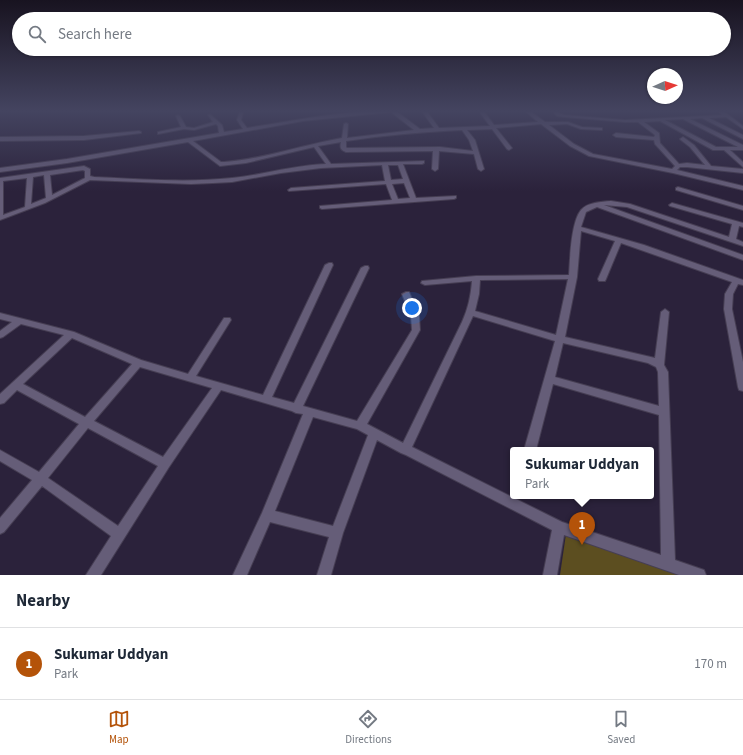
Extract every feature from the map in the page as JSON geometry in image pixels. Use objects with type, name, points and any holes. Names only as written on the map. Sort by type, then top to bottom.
[{"type":"street","points":[[0,139],[89,137]]},
{"type":"street","points":[[0,170],[67,161],[212,137]]},
{"type":"street","points":[[344,137],[343,147],[346,150],[436,149],[476,153]]},
{"type":"street","points":[[190,141],[220,164],[224,164],[315,145],[370,137]]},
{"type":"street","points":[[470,137],[481,169]]},
{"type":"street","points":[[501,137],[509,148]]},
{"type":"street","points":[[561,137],[572,145],[591,155],[673,171],[743,188]]},
{"type":"street","points":[[635,137],[657,139],[657,143],[678,166]]},
{"type":"street","points":[[692,137],[715,149],[743,148]]},
{"type":"street","points":[[721,137],[743,148]]},
{"type":"street","points":[[683,140],[692,146],[710,168]]},
{"type":"street","points":[[315,145],[330,166]]},
{"type":"street","points":[[435,169],[436,149]]},
{"type":"street","points":[[726,149],[743,165]]},
{"type":"street","points":[[89,178],[87,177],[88,170],[84,168],[30,177],[0,180],[0,218],[49,199],[89,178],[127,181],[214,181],[247,178],[286,170],[330,166],[422,162]]},
{"type":"street","points":[[400,163],[413,199]]},
{"type":"street","points":[[385,164],[388,182],[396,201]]},
{"type":"street","points":[[673,171],[678,166],[687,165],[743,171]]},
{"type":"street","points":[[47,174],[49,199]]},
{"type":"street","points":[[28,208],[30,177]]},
{"type":"street","points":[[291,190],[406,181]]},
{"type":"street","points":[[678,189],[743,208]]},
{"type":"street","points":[[322,207],[454,196]]},
{"type":"street","points":[[531,447],[560,339],[573,277],[578,228],[581,215],[584,211],[597,205],[610,203],[628,205],[743,244]]},
{"type":"street","points":[[597,205],[743,258]]},
{"type":"street","points":[[672,205],[740,224],[732,240]]},
{"type":"street","points":[[578,228],[619,240],[739,282],[728,294],[728,309],[743,387]]},
{"type":"street","points":[[602,280],[619,240]]},
{"type":"street","points":[[266,400],[329,265]]},
{"type":"street","points":[[296,409],[365,268]]},
{"type":"street","points":[[425,283],[476,278],[573,277]]},
{"type":"street","points":[[405,450],[471,313],[476,294],[476,278]]},
{"type":"street","points":[[360,426],[416,330],[417,324],[406,294]]},
{"type":"street","points":[[659,366],[665,312]]},
{"type":"street","points":[[471,313],[560,339],[651,360],[659,366],[663,372],[668,564]]},
{"type":"street","points":[[0,316],[71,334],[138,363],[360,426],[405,450],[510,498]]},
{"type":"street","points":[[190,378],[227,320]]},
{"type":"street","points":[[0,335],[19,321]]},
{"type":"street","points":[[0,400],[71,334]]},
{"type":"street","points":[[0,528],[42,479],[86,422],[138,363]]},
{"type":"street","points":[[549,379],[664,412]]},
{"type":"street","points":[[16,385],[165,464]]},
{"type":"street","points":[[93,575],[218,386]]},
{"type":"street","points":[[240,575],[310,413]]},
{"type":"street","points":[[324,575],[337,533],[374,434]]},
{"type":"street","points":[[0,455],[42,479],[119,534]]},
{"type":"street","points":[[517,501],[559,527],[700,575]]},
{"type":"street","points":[[267,515],[337,533]]},
{"type":"street","points":[[550,575],[559,527]]},
{"type":"shaded area","points":[[566,534],[679,575],[560,575]]},
{"type":"place","name":"Sukumar Uddyan","points":[[582,545]]}]
